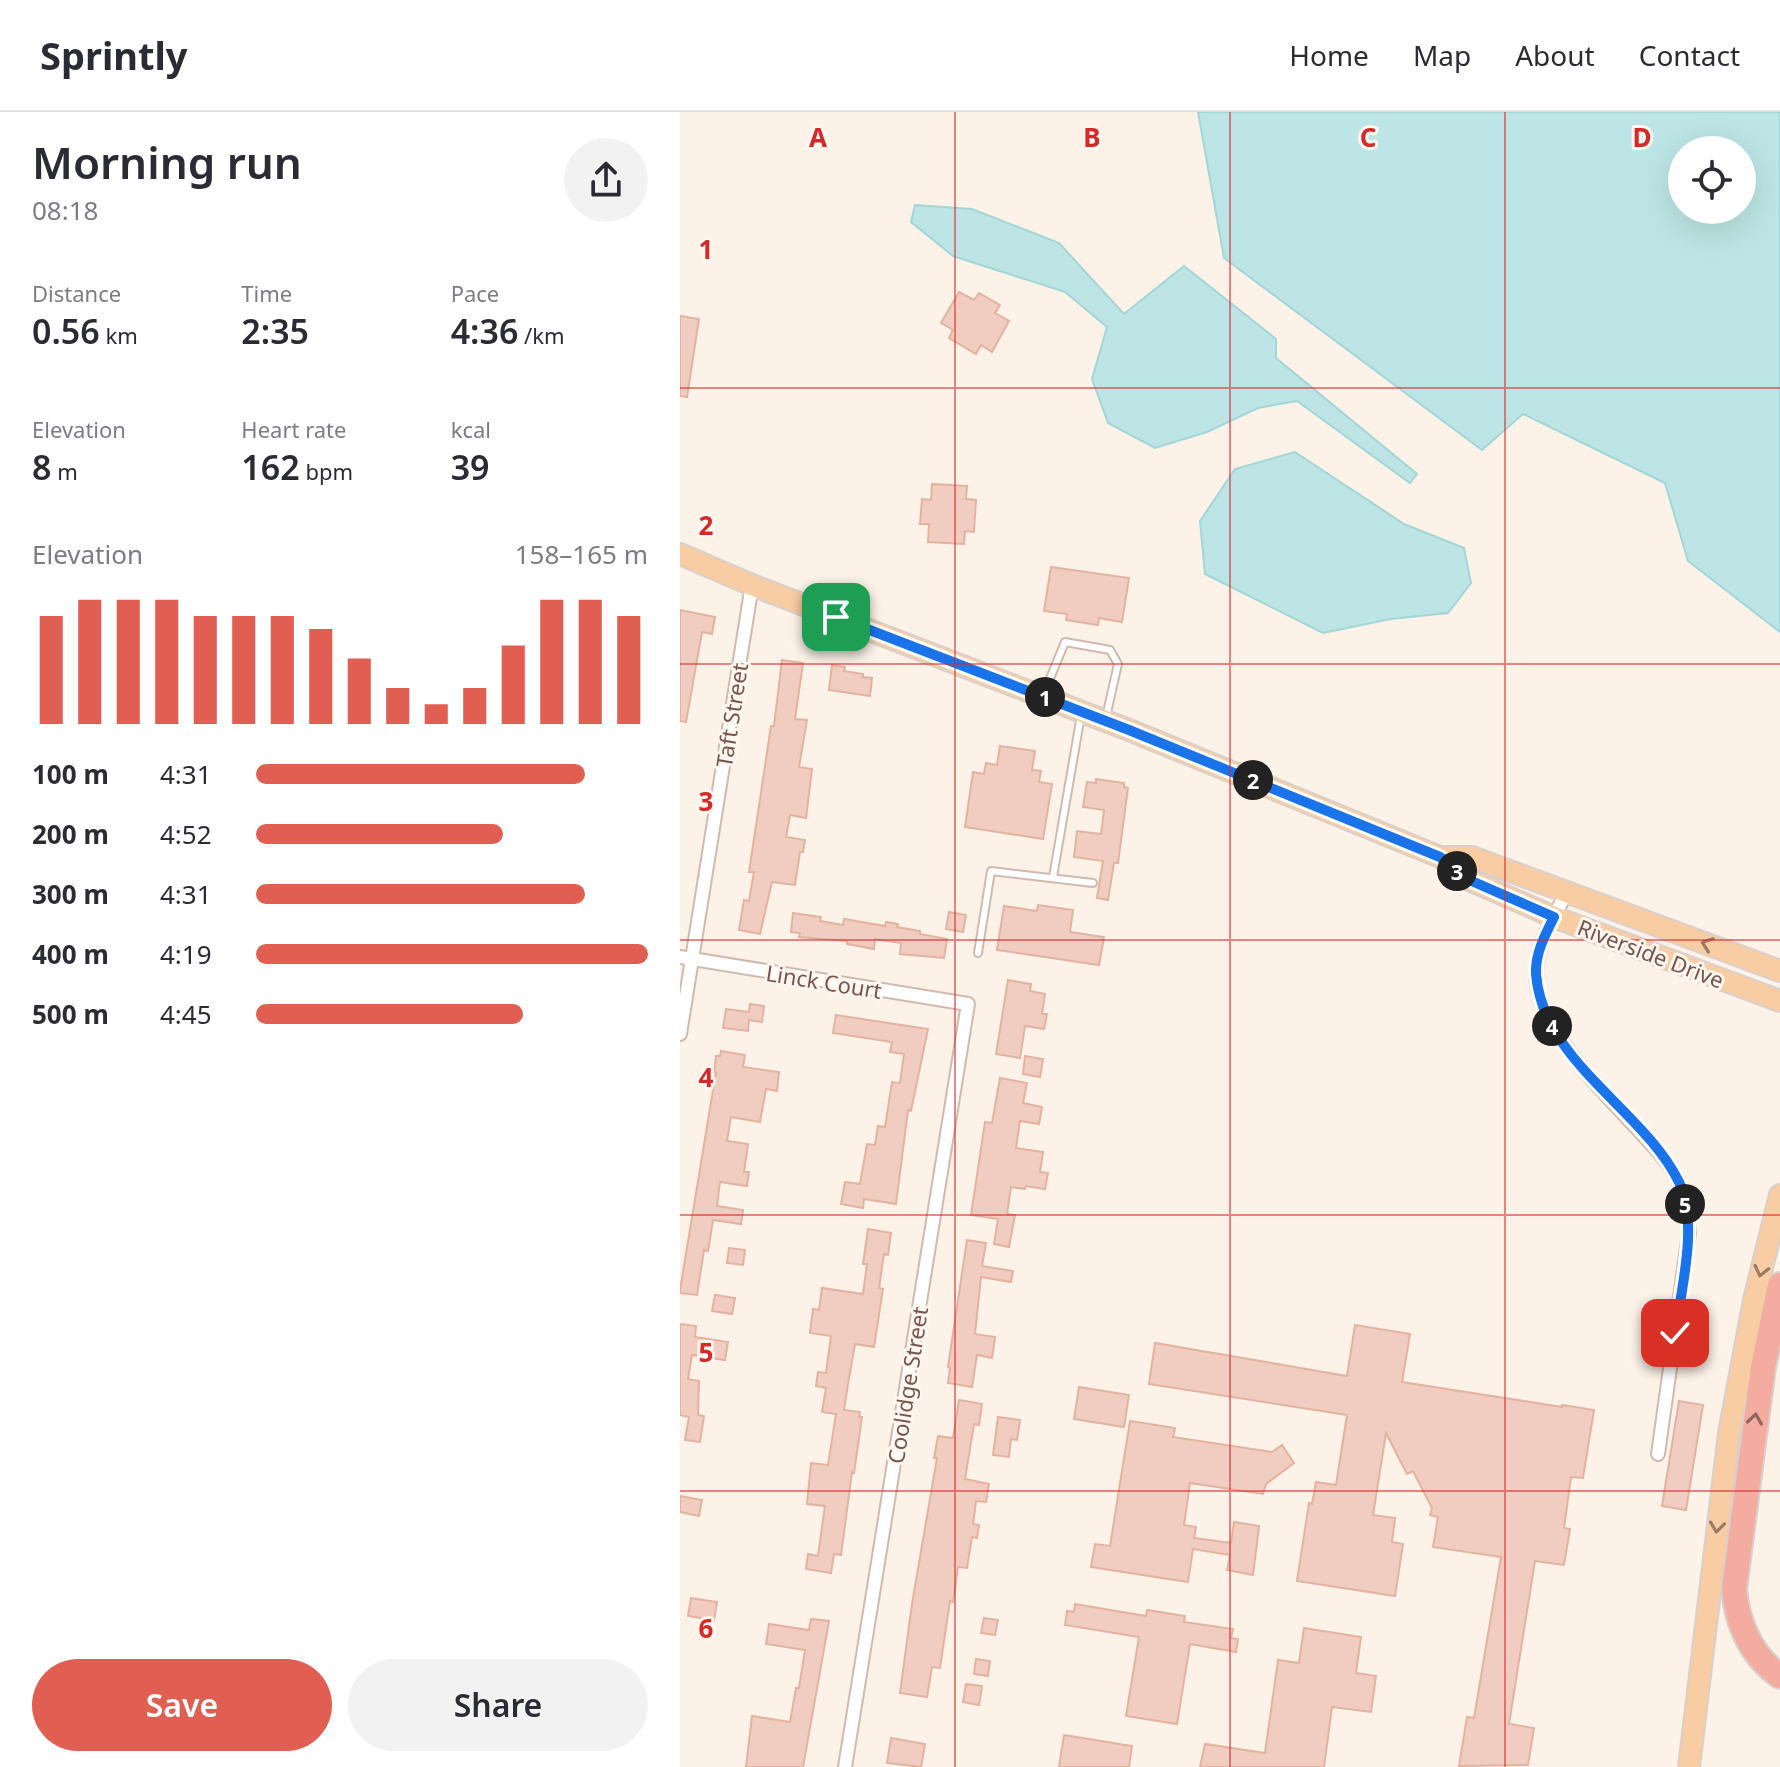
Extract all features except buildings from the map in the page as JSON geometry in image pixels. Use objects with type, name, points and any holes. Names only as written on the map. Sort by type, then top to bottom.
[{"type":"highway","points":[[1780,1285],[1763,1367],[1734,1589],[1741,1625],[1748,1641],[1780,1676]]},
{"type":"main road","name":"Riverside Drive","points":[[680,554],[752,585],[1105,720],[1440,857],[1467,879],[1554,917],[1780,1001]]},
{"type":"main road","name":"Riverside Drive","points":[[1440,857],[1472,857],[1780,971]]},
{"type":"main road","points":[[1689,1767],[1729,1433],[1754,1300],[1780,1195]]},
{"type":"street","name":"Taft Street","points":[[680,1034],[686,958],[752,585]]},
{"type":"street","points":[[1567,892],[1541,943],[1536,972],[1542,1006],[1558,1038],[1661,1155],[1680,1184],[1686,1209],[1689,1233],[1658,1454]]},
{"type":"street","name":"Linck Court","points":[[686,958],[968,1004]]},
{"type":"street","name":"Coolidge Street","points":[[845,1767],[968,1004]]},
{"type":"lane","points":[[1042,696],[1065,642],[1110,650],[1118,664],[1105,720]]},
{"type":"lane","points":[[1053,877],[1082,712]]},
{"type":"lane","points":[[978,953],[991,871],[1093,883]]},
{"type":"water","points":[[1198,112],[1780,112],[1780,632],[1688,561],[1665,483],[1523,414],[1482,450],[1224,258]]},
{"type":"water","points":[[915,205],[972,209],[1059,243],[1124,314],[1184,266],[1276,339],[1276,358],[1417,474],[1410,483],[1297,401],[1258,408],[1207,432],[1155,448],[1108,423],[1092,379],[1107,327],[1065,292],[953,256],[911,222]]},
{"type":"water","points":[[1295,452],[1404,524],[1464,548],[1471,583],[1448,613],[1391,619],[1323,633],[1205,574],[1200,521],[1235,469]]},
{"type":"route","points":[[836,617],[1129,730],[1440,857],[1467,879],[1554,917],[1541,943],[1536,972],[1542,1006],[1558,1038],[1661,1155],[1680,1184],[1689,1233],[1675,1333]]}]
